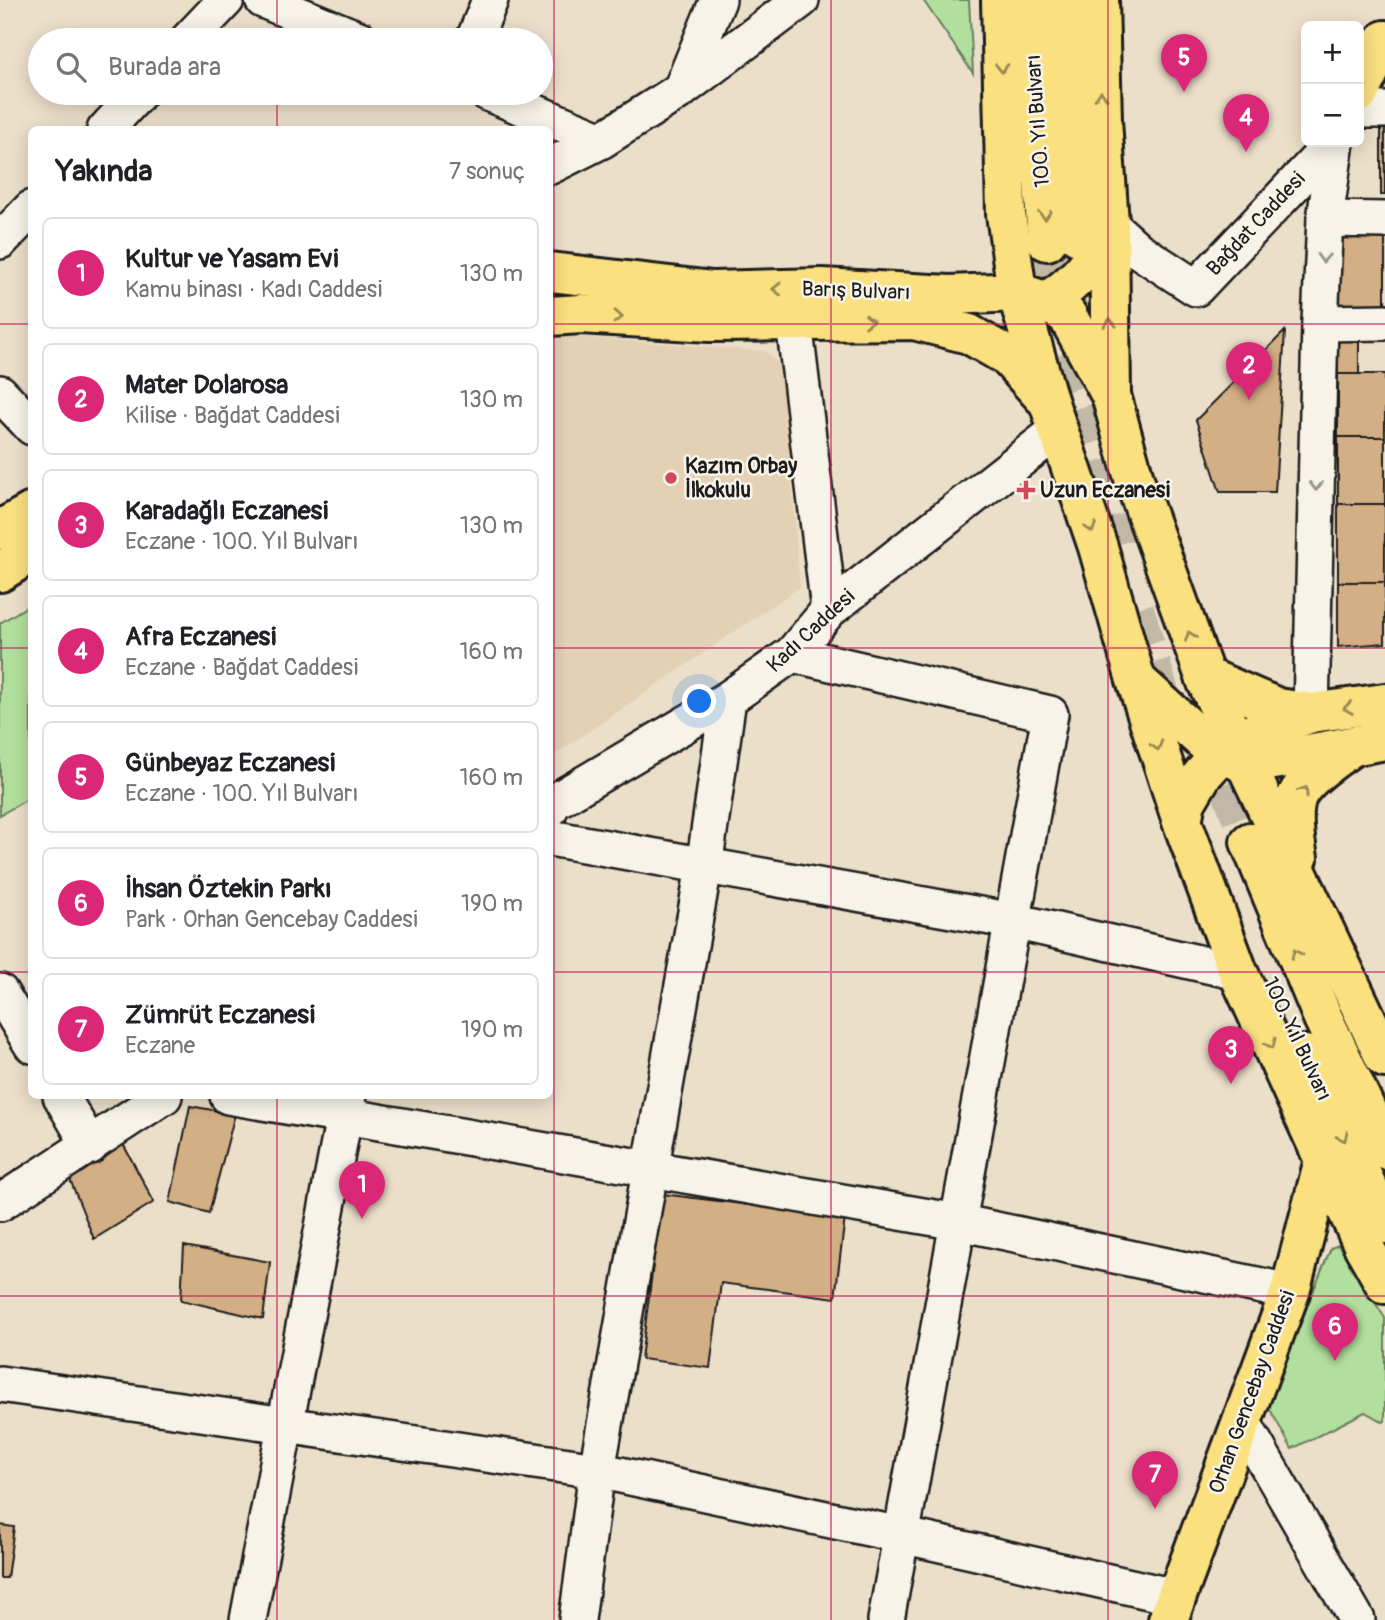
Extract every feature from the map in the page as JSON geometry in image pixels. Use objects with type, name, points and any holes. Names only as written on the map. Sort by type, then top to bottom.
[{"type":"main road","points":[[950,295],[973,278],[1000,249],[1006,214],[1001,0]]},
{"type":"main road","name":"100. Yıl Bulvarı","points":[[1031,0],[1078,234]]},
{"type":"main road","name":"100. Yıl Bulvarı","points":[[1067,0],[1078,234]]},
{"type":"main road","points":[[1099,0],[1102,120],[1078,234],[1111,395],[1135,482],[1235,753],[1301,880],[1385,1058]]},
{"type":"main road","points":[[1363,84],[1385,40]]},
{"type":"main road","points":[[1006,214],[1053,415],[1098,547],[1136,680],[1182,821],[1238,972],[1364,1247],[1385,1284]]},
{"type":"main road","points":[[914,320],[1028,301],[1064,289],[1090,264],[1078,234]]},
{"type":"main road","name":"Barış Bulvarı","points":[[553,272],[713,291],[822,288],[1028,301]]},
{"type":"main road","points":[[1028,301],[1067,315],[1111,395]]},
{"type":"main road","name":"Barış Bulvarı","points":[[553,316],[581,314],[710,322],[914,320],[969,334],[1006,356],[1053,415]]},
{"type":"main road","points":[[0,530],[28,514]]},
{"type":"main road","points":[[0,572],[28,554]]},
{"type":"main road","points":[[1206,677],[1278,708],[1311,713],[1385,703]]},
{"type":"main road","points":[[1136,680],[1209,746],[1235,753],[1371,742]]},
{"type":"main road","points":[[1182,821],[1186,802],[1202,775],[1235,753],[1311,713]]},
{"type":"main road","points":[[1301,880],[1294,832],[1297,796],[1321,768],[1371,742]]},
{"type":"main road","name":"100. Yıl Bulvarı","points":[[1250,842],[1323,1018],[1385,1150]]},
{"type":"main road","name":"100. Yıl Bulvarı","points":[[1211,853],[1385,1224]]},
{"type":"main road","name":"Orhan Gencebay Caddesi","points":[[1172,1609],[1290,1292],[1324,1160]]},
{"type":"street","points":[[199,28],[226,0]]},
{"type":"street","points":[[263,0],[332,28]]},
{"type":"street","points":[[479,28],[490,0]]},
{"type":"street","points":[[681,90],[718,0]]},
{"type":"street","points":[[553,164],[602,140],[681,90],[801,0]]},
{"type":"street","points":[[109,126],[128,105]]},
{"type":"street","points":[[517,105],[602,140]]},
{"type":"street","points":[[1364,110],[1385,110]]},
{"type":"street","name":"Bağdat Caddesi","points":[[1078,234],[1138,250],[1196,288],[1330,147]]},
{"type":"street","points":[[1311,713],[1320,323],[1325,219],[1334,147]]},
{"type":"street","points":[[0,241],[28,212]]},
{"type":"street","points":[[1325,219],[1385,220]]},
{"type":"street","points":[[794,322],[829,610]]},
{"type":"street","points":[[1320,323],[1385,322]]},
{"type":"street","points":[[0,393],[28,423]]},
{"type":"street","name":"Kadı Caddesi","points":[[553,802],[728,699],[792,654],[829,610],[1053,415]]},
{"type":"street","points":[[792,654],[1050,715],[886,1620]]},
{"type":"street","points":[[577,1620],[597,1470],[704,867],[728,699]]},
{"type":"street","points":[[553,839],[1013,921],[1238,972]]},
{"type":"street","points":[[0,992],[28,1038]]},
{"type":"street","points":[[63,1099],[90,1146]]},
{"type":"street","points":[[0,1203],[160,1099]]},
{"type":"street","points":[[263,1099],[346,1106],[652,1168],[958,1222],[1290,1292]]},
{"type":"street","points":[[248,1620],[346,1106]]},
{"type":"street","points":[[0,1384],[597,1470],[901,1535],[1172,1609]]},
{"type":"street","points":[[1243,1423],[1357,1620]]},
{"type":"shaded area","name":"Kazım Orbay İlkokulu","points":[[564,336],[765,351],[783,368],[800,587],[553,756],[553,338]]},
{"type":"green space","points":[[923,0],[969,0],[973,73]]},
{"type":"green space","points":[[28,606],[28,799],[0,815],[0,623]]},
{"type":"green space","points":[[1338,1245],[1385,1318],[1385,1421],[1365,1412],[1292,1449],[1267,1404],[1331,1248]]},
{"type":"building","points":[[1381,119],[1385,119],[1385,195],[1381,195]]},
{"type":"building","points":[[1340,228],[1385,228],[1385,305],[1340,305]]},
{"type":"building","points":[[1285,331],[1275,492],[1220,492],[1196,420]]},
{"type":"building","points":[[1338,332],[1359,332],[1359,374],[1338,374]]},
{"type":"building","points":[[1338,374],[1385,374],[1385,437],[1338,437]]},
{"type":"building","points":[[1338,437],[1385,437],[1385,504],[1338,504]]},
{"type":"building","points":[[1338,504],[1385,504],[1385,582],[1338,582]]},
{"type":"building","points":[[1338,582],[1385,582],[1385,643],[1338,647]]},
{"type":"building","points":[[190,1106],[235,1114],[209,1213],[170,1202]]},
{"type":"building","points":[[122,1142],[154,1202],[94,1239],[69,1177]]},
{"type":"building","points":[[662,1194],[845,1217],[835,1298],[721,1283],[710,1368],[641,1359]]},
{"type":"building","points":[[184,1246],[270,1262],[263,1319],[181,1300]]},
{"type":"building","points":[[0,1525],[14,1527],[7,1578],[0,1578]]},
{"type":"tunnel","points":[[1047,241],[1058,353],[1116,545]]},
{"type":"tunnel","points":[[1078,244],[1084,301],[1095,362]]},
{"type":"tunnel","points":[[1135,609],[1168,719]]},
{"type":"tunnel","points":[[1208,729],[1250,842]]},
{"type":"place","name":"Günbeyaz Eczanesi","points":[[1184,92]]},
{"type":"place","name":"Afra Eczanesi","points":[[1246,152]]},
{"type":"place","name":"Mater Dolarosa","points":[[1249,400]]},
{"type":"place","name":"Kazım Orbay İlkokulu","points":[[671,478]]},
{"type":"place","name":"Uzun Eczanesi","points":[[1026,490]]},
{"type":"place","name":"Karadağlı Eczanesi","points":[[1231,1084]]},
{"type":"place","name":"Kultur ve Yasam Evi","points":[[362,1219]]},
{"type":"place","name":"İhsan Öztekin Parkı","points":[[1335,1361]]},
{"type":"place","name":"Zümrüt Eczanesi","points":[[1155,1509]]}]
